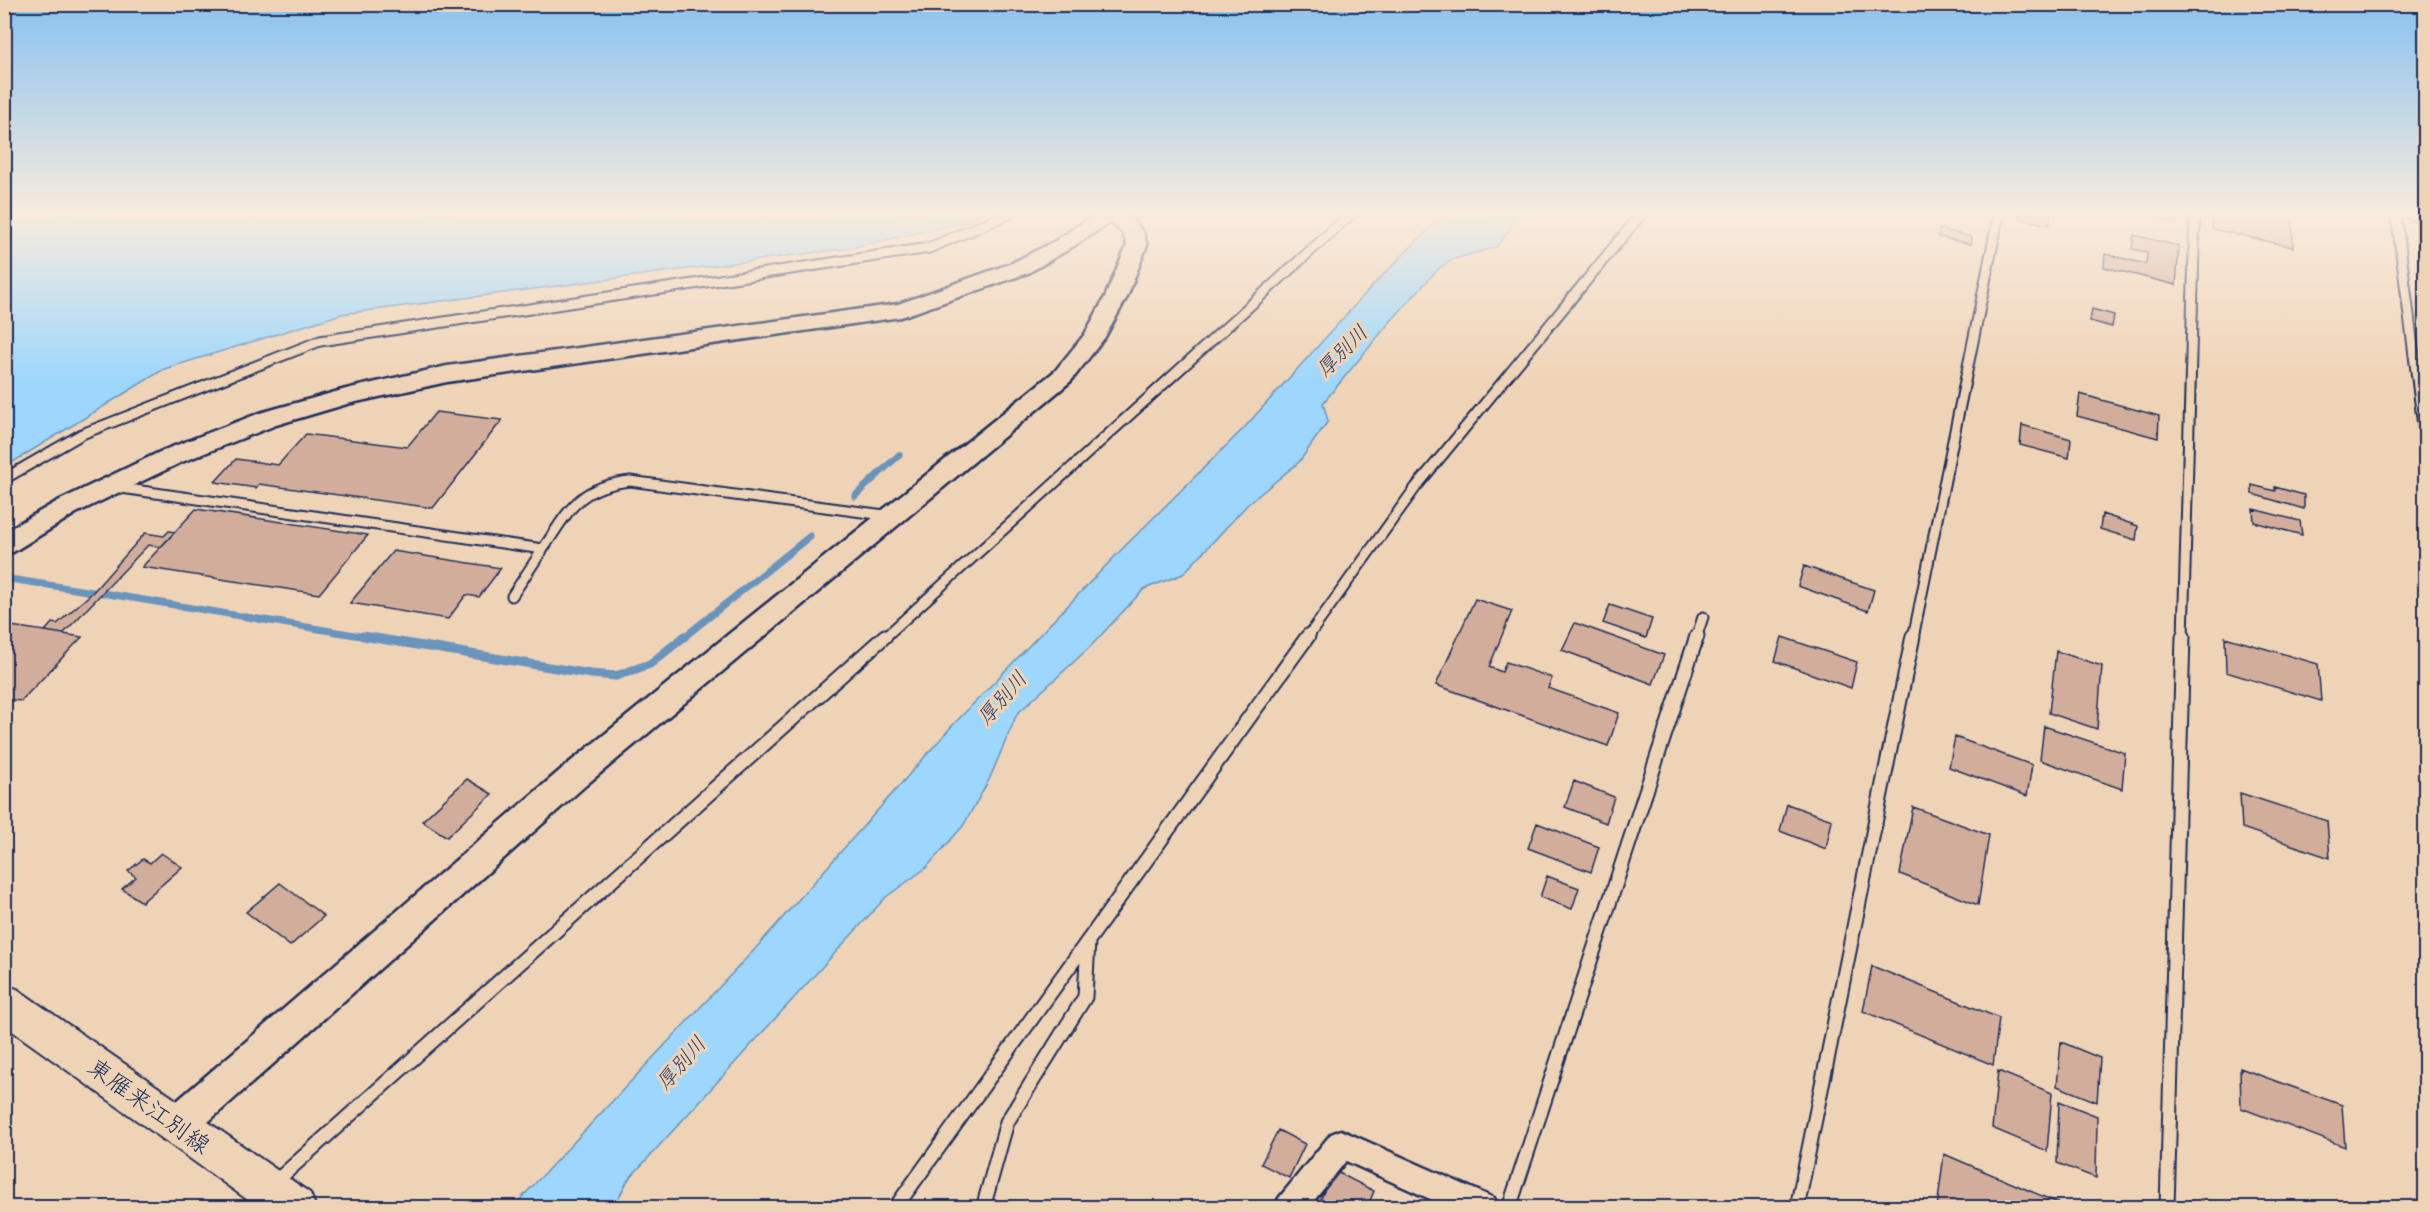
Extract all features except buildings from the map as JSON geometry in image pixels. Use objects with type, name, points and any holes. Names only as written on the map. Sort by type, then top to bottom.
[{"type":"main road","name":"東雁来江別線","points":[[4,1002],[176,1126],[270,1201]]},
{"type":"street","points":[[4,545],[67,507],[173,456],[268,419],[357,394],[447,374],[901,310],[1016,270]]},
{"type":"street","points":[[176,1126],[575,776],[1063,376],[1094,337],[1116,297],[1127,270]]},
{"type":"street","points":[[1289,1208],[1341,1144],[1484,1208]]},
{"type":"lane","points":[[4,478],[82,434],[320,341],[788,270]]},
{"type":"lane","points":[[270,1201],[820,696],[1290,270]]},
{"type":"lane","points":[[895,1208],[1416,487],[1595,270]]},
{"type":"lane","points":[[1797,1208],[1988,270]]},
{"type":"lane","points":[[2167,1208],[2193,270]]},
{"type":"lane","points":[[2403,270],[2426,450]]},
{"type":"lane","points":[[512,596],[581,496],[594,487],[608,482],[630,481],[892,516]]},
{"type":"lane","points":[[110,486],[543,549]]},
{"type":"lane","points":[[1509,1208],[1703,617]]},
{"type":"lane","points":[[983,1208],[1007,1122],[1085,997],[1088,941]]},
{"type":"water","points":[[5,270],[684,270],[342,314],[164,369],[5,467]]},
{"type":"water","name":"厚別川","points":[[1388,270],[1438,270],[1390,322],[1323,403],[1328,421],[1299,462],[1248,504],[1183,574],[1144,589],[1090,647],[1017,714],[989,780],[963,826],[926,868],[886,897],[628,1180],[614,1207],[513,1207],[755,949],[952,726],[1123,548],[1243,429]]},
{"type":"waterway","points":[[855,496],[899,455]]},
{"type":"waterway","points":[[683,638],[810,536]]},
{"type":"waterway","points":[[4,578],[93,592]]},
{"type":"waterway","points":[[102,593],[373,638]]},
{"type":"waterway","points":[[363,636],[591,674],[616,676],[650,664],[685,636]]}]
